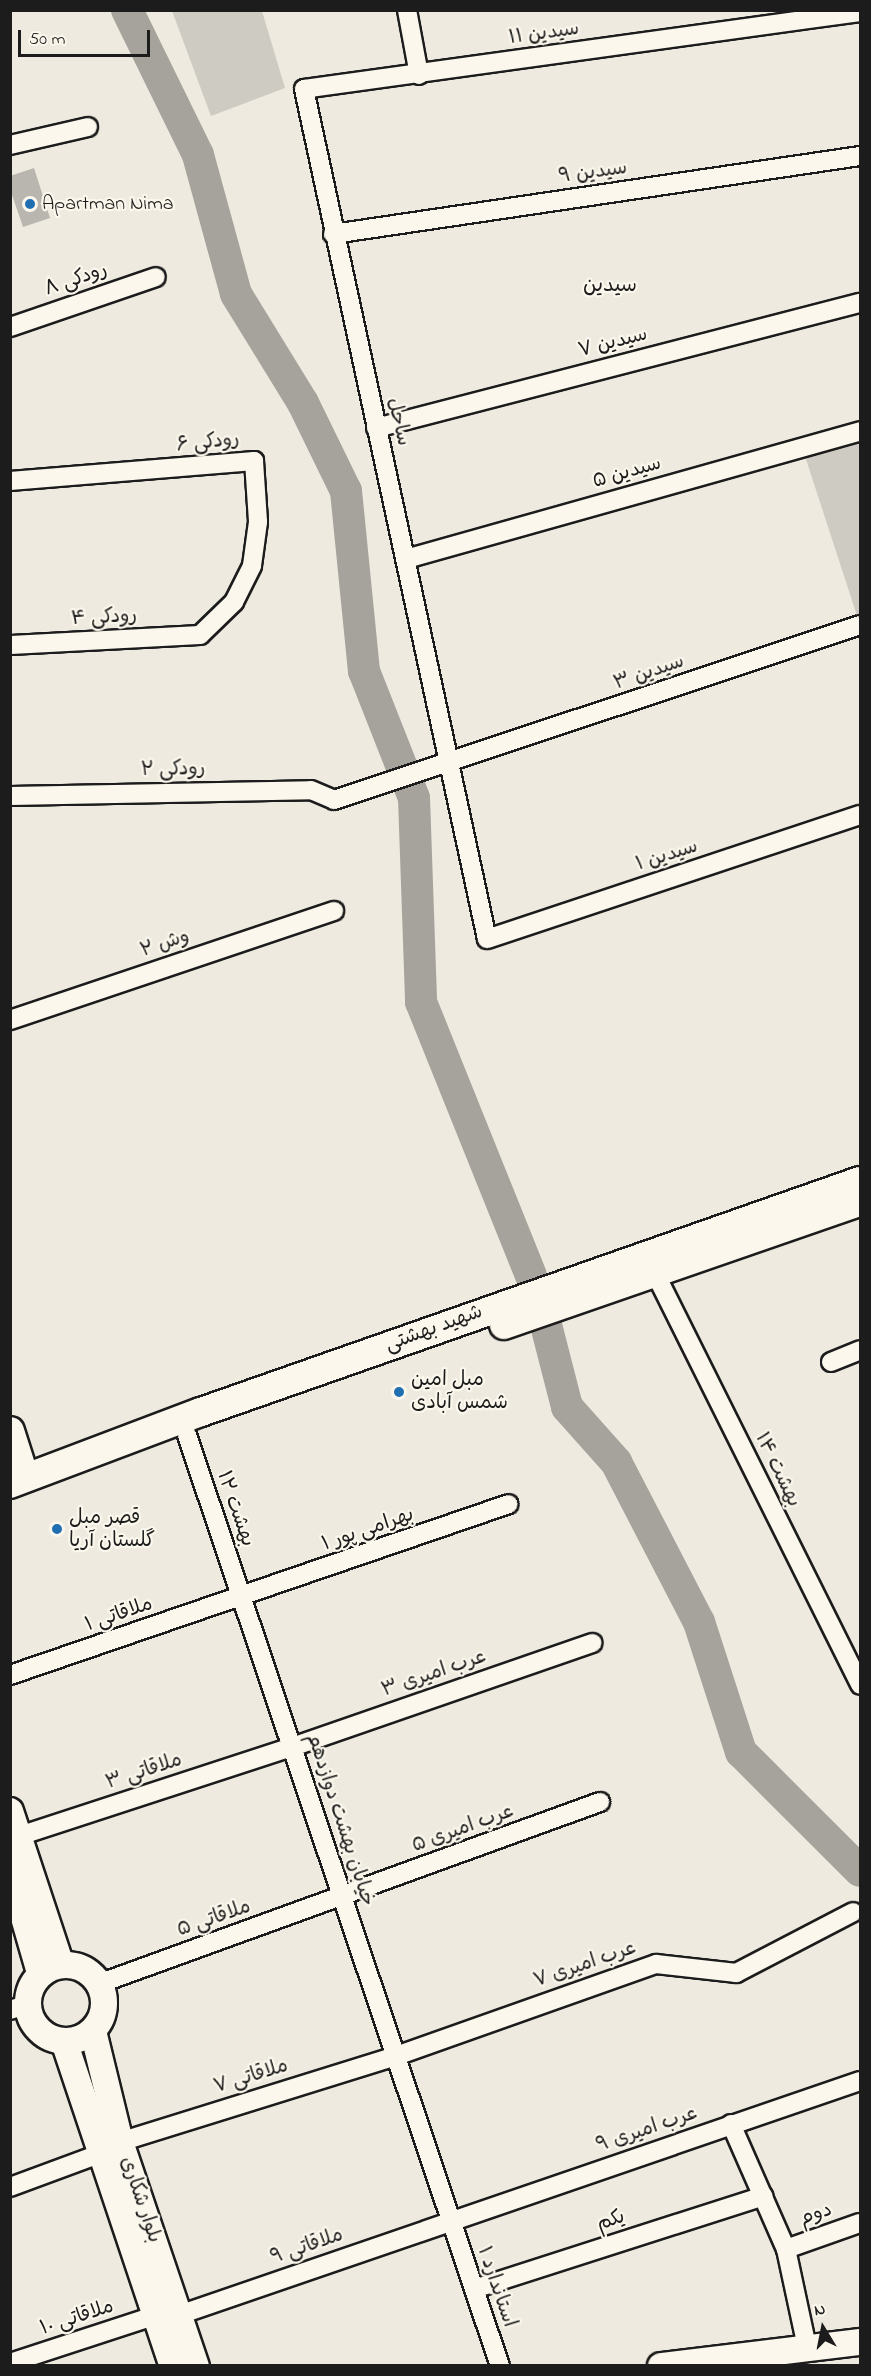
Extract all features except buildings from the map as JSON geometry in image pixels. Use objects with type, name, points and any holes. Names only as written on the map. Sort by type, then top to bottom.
[{"type":"main road","name":"شهید بهشتی","points":[[18,1481],[212,1408],[861,1181]]},
{"type":"main road","name":"شهید بهشتی","points":[[10,1502],[187,1435],[861,1202]]},
{"type":"main road","points":[[10,1431],[18,1481]]},
{"type":"main road","points":[[10,1811],[15,1838],[51,1969]]},
{"type":"main road","points":[[10,1869],[51,1969]]},
{"type":"main road","points":[[83,1968],[101,1983],[105,2005],[93,2031],[64,2041],[39,2030],[29,2015],[19,2007],[31,1986],[51,1969],[83,1968]]},
{"type":"main road","name":"بلوار شکاری","points":[[93,2031],[111,2147]]},
{"type":"main road","name":"بلوار شکاری","points":[[64,2041],[111,2147],[168,2315],[196,2366]]},
{"type":"main road","name":"بلوار شکاری","points":[[168,2315],[173,2366]]},
{"type":"main road","points":[[661,2366],[861,2342]]},
{"type":"street","points":[[407,10],[419,75]]},
{"type":"street","name":"۱۱ سیدین","points":[[304,89],[419,75],[861,12]]},
{"type":"street","name":"ساحل","points":[[304,89],[333,234],[452,764],[487,939]]},
{"type":"street","points":[[10,145],[88,127]]},
{"type":"street","name":"۹ سیدین","points":[[333,234],[861,156]]},
{"type":"street","name":"رودکی ۸","points":[[10,327],[156,276]]},
{"type":"street","name":"سیدین ۷","points":[[376,428],[861,303]]},
{"type":"street","name":"سیدین ۵","points":[[406,559],[861,431]]},
{"type":"street","name":"رودکی ۶","points":[[10,481],[254,461],[258,522],[252,566],[234,602],[200,635]]},
{"type":"street","name":"سیدین ۳","points":[[334,800],[452,764],[861,625]]},
{"type":"street","name":"رودکی ۴","points":[[10,645],[200,635]]},
{"type":"street","name":"رودکی ۲","points":[[10,796],[311,790],[334,800]]},
{"type":"street","name":"سیدین ۱","points":[[487,939],[861,815]]},
{"type":"street","name":"وش ۲","points":[[10,1020],[334,911]]},
{"type":"street","name":"بهشت ۱۴","points":[[655,1273],[861,1686]]},
{"type":"street","points":[[831,1362],[861,1350]]},
{"type":"street","name":"۱۲ بهشت","points":[[187,1435],[242,1597]]},
{"type":"street","name":"۱ بهرامی پور","points":[[242,1597],[509,1504]]},
{"type":"street","name":"ملاقاتی ۱","points":[[10,1675],[242,1597]]},
{"type":"street","name":"خیابان بهشت دوازدهم","points":[[242,1597],[450,2223]]},
{"type":"street","name":"۳ عرب امیری","points":[[292,1747],[592,1642]]},
{"type":"street","name":"ملاقاتی ۳","points":[[15,1838],[292,1747]]},
{"type":"street","name":"۵ عرب امیری","points":[[342,1898],[600,1802]]},
{"type":"street","name":"ملاقاتی ۵","points":[[101,1983],[342,1898]]},
{"type":"street","name":"۷ عرب امیری","points":[[396,2056],[656,1964],[736,1973],[853,1912]]},
{"type":"street","name":"۷ ملاقاتی","points":[[10,2187],[111,2147],[396,2056]]},
{"type":"street","name":"۹ عرب امیری","points":[[450,2223],[731,2124],[861,2081]]},
{"type":"street","points":[[731,2124],[786,2249],[807,2347]]},
{"type":"street","name":"یکم","points":[[474,2289],[763,2196]]},
{"type":"street","name":"استاندارد ۱","points":[[450,2223],[500,2366]]},
{"type":"street","name":"ملاقاتی ۹","points":[[168,2315],[450,2223]]},
{"type":"street","name":"دوم","points":[[786,2249],[861,2223]]},
{"type":"street","name":"۱۰ ملاقاتی","points":[[10,2363],[168,2315]]},
{"type":"shaded area","points":[[172,11],[262,11],[285,88],[211,116]]},
{"type":"shaded area","points":[[860,431],[860,625],[802,447]]},
{"type":"waterway","points":[[127,10],[198,155],[236,294],[303,403],[346,491],[364,671],[414,798],[421,1002],[531,1275]]},
{"type":"waterway","points":[[546,1325],[567,1407],[616,1462],[699,1622],[741,1752],[860,1871]]},
{"type":"place","name":"Apartman Nima","points":[[30,204]]},
{"type":"place","name":"مبل امین شمس آبادی","points":[[399,1392]]},
{"type":"place","name":"قصر مبل گلستان آریا","points":[[57,1529]]},
{"type":"district","name":"سیدین","points":[[610,286]]}]
